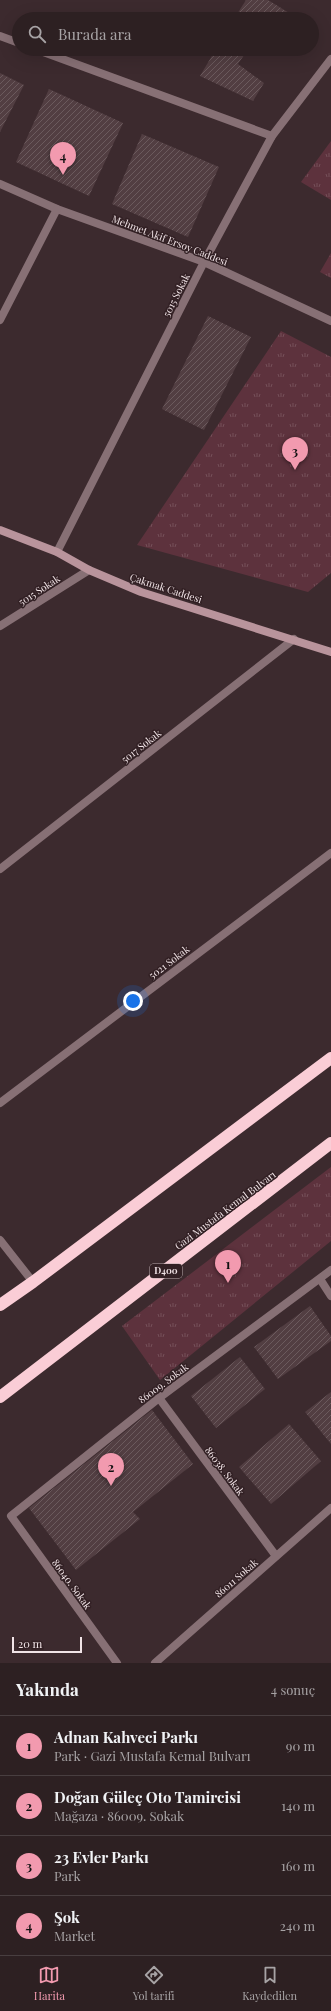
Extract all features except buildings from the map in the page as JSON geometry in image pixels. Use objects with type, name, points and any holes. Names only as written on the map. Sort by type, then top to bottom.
[{"type":"highway","points":[[0,1305],[34,1282],[331,1058]]},
{"type":"highway","name":"Gazi Mustafa Kemal Bulvarı","points":[[0,1397],[331,1143]]},
{"type":"street","points":[[0,36],[12,40]]},
{"type":"street","points":[[54,56],[272,136]]},
{"type":"street","name":"5015 Sokak","points":[[57,552],[204,262],[272,136],[331,59]]},
{"type":"street","name":"Mehmet Akif Ersoy Caddesi","points":[[0,184],[57,209],[204,262],[331,321]]},
{"type":"street","points":[[0,320],[57,209]]},
{"type":"street","name":"Çakmak Caddesi","points":[[0,530],[57,552],[89,570],[141,592],[294,639],[331,652]]},
{"type":"street","name":"5015 Sokak","points":[[0,626],[89,570]]},
{"type":"street","name":"5017 Sokak","points":[[0,869],[294,639]]},
{"type":"street","name":"5021 Sokak","points":[[0,1103],[331,853]]},
{"type":"street","points":[[0,1240],[34,1282]]},
{"type":"street","name":"86009. Sokak","points":[[11,1516],[159,1398],[331,1270]]},
{"type":"street","points":[[320,1279],[331,1296]]},
{"type":"street","name":"86038. Sokak","points":[[159,1398],[276,1556]]},
{"type":"street","name":"86011 Sokak","points":[[155,1663],[331,1508]]},
{"type":"street","name":"86040. Sokak","points":[[11,1516],[117,1663]]},
{"type":"green space","points":[[331,141],[331,200],[301,182]]},
{"type":"green space","points":[[331,253],[331,278],[320,272]]},
{"type":"green space","points":[[281,331],[331,357],[331,573],[308,592],[137,545]]},
{"type":"green space","points":[[331,1167],[331,1241],[160,1380],[122,1326]]},
{"type":"place","name":"Şok","points":[[63,175]]},
{"type":"place","name":"23 Evler Parkı","points":[[295,470]]},
{"type":"place","name":"Adnan Kahveci Parkı","points":[[228,1283]]},
{"type":"place","name":"Doğan Güleç Oto Tamircisi","points":[[111,1486]]}]
